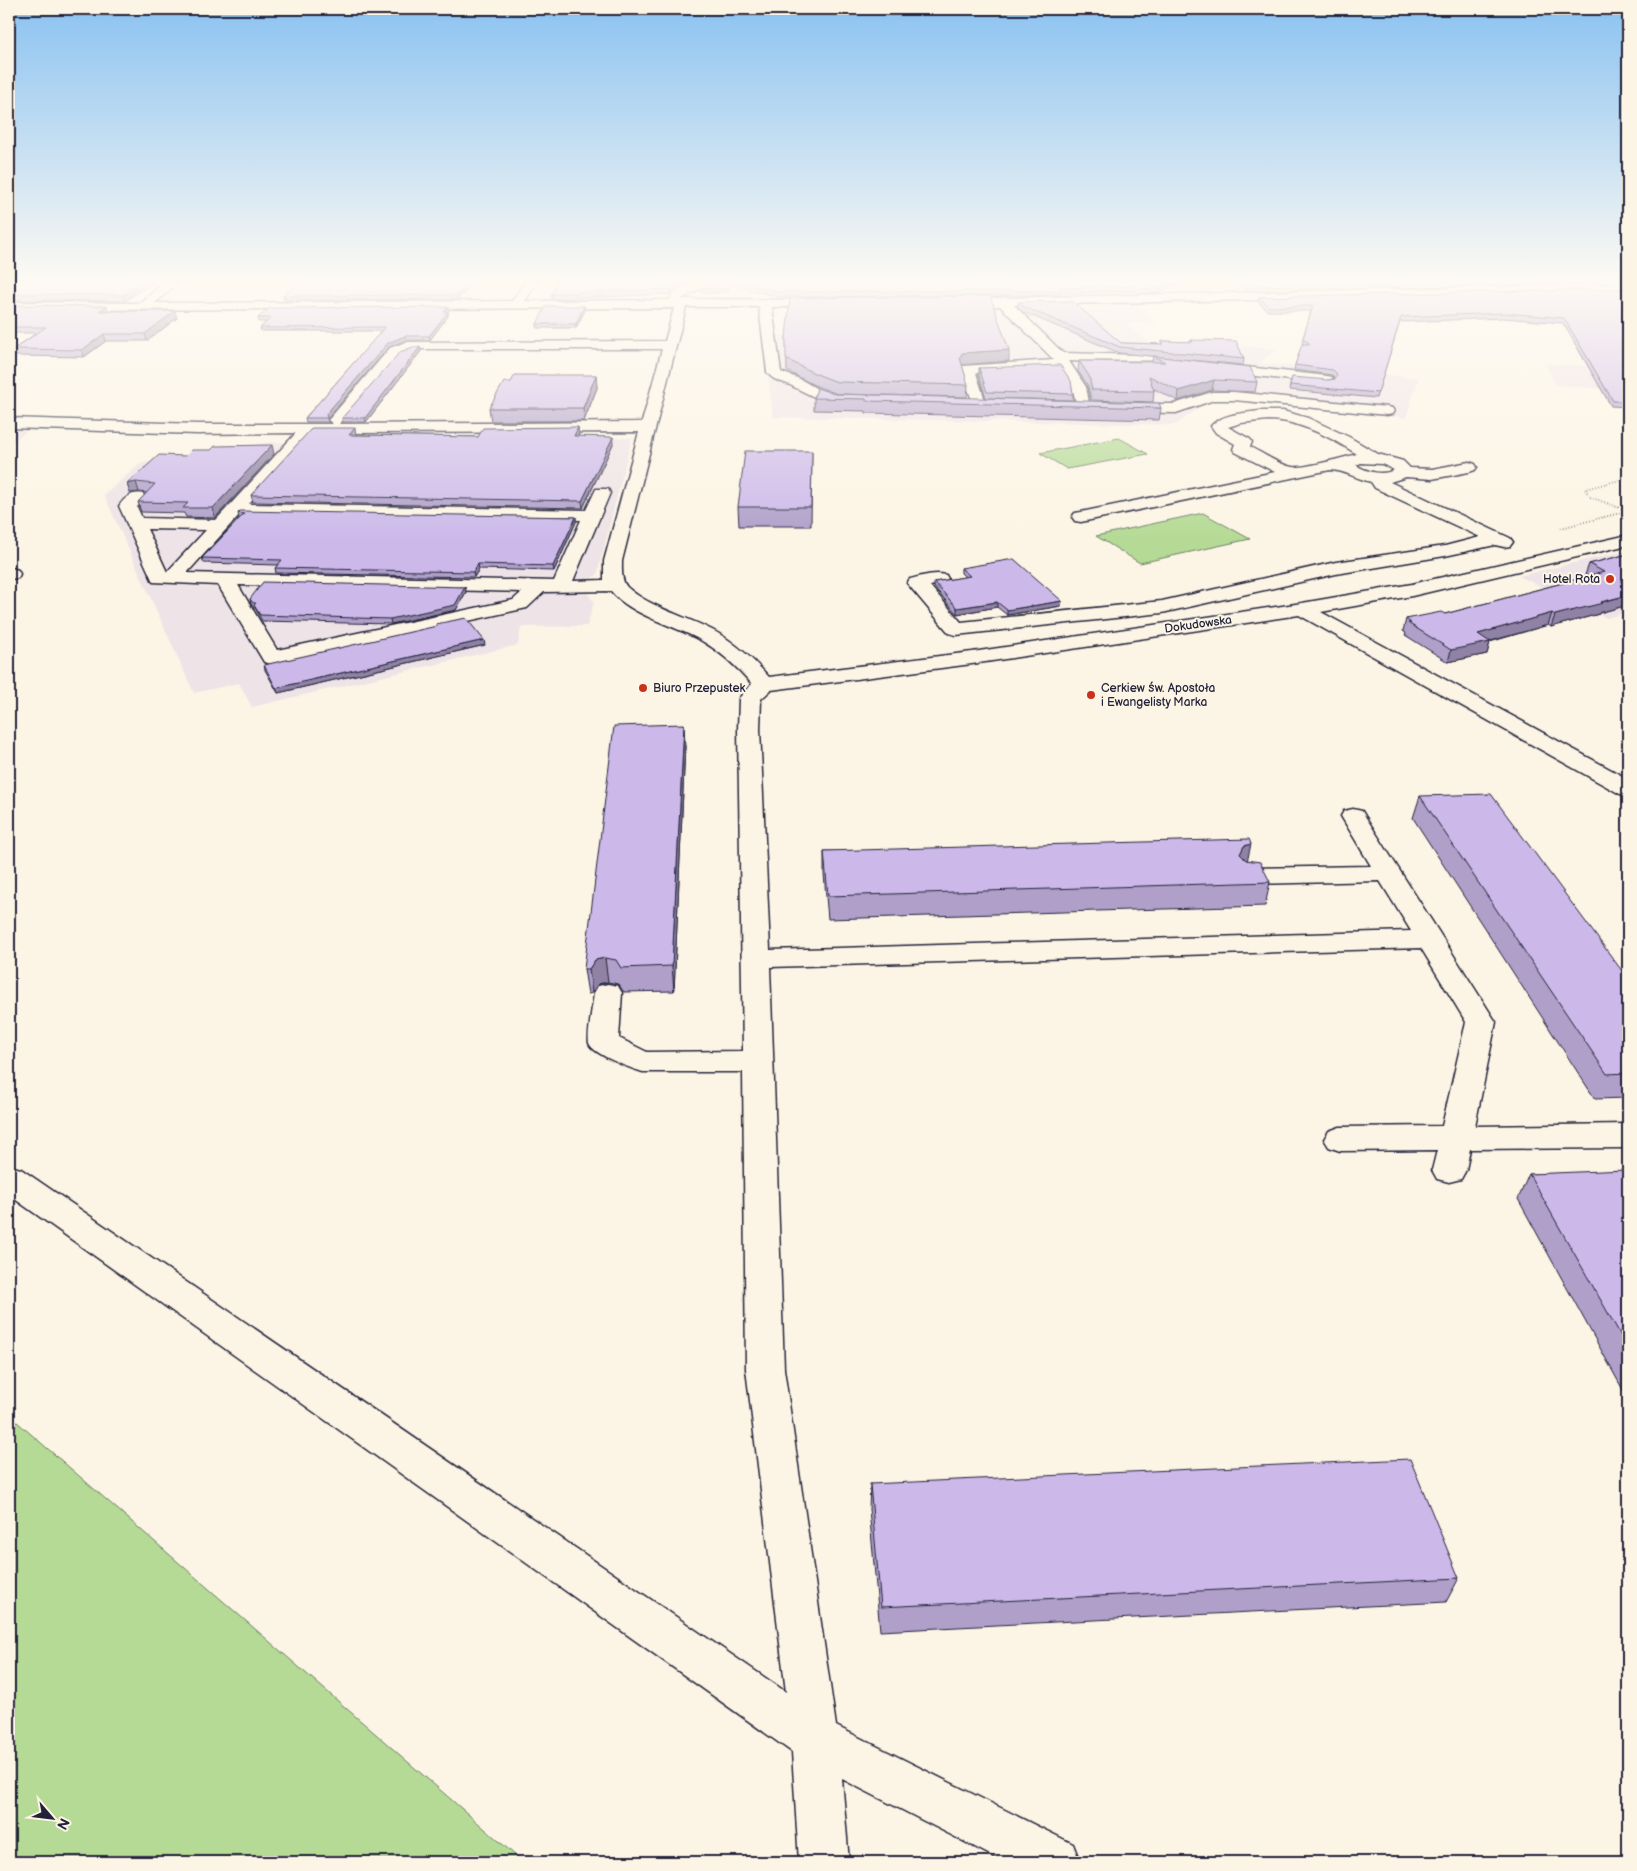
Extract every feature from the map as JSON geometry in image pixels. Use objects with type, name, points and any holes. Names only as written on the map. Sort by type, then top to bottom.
[{"type":"street","points":[[336,420],[382,366]]},
{"type":"street","points":[[665,366],[612,561],[612,574],[616,585],[637,602],[710,637],[731,651],[764,684],[750,698],[749,729],[765,1369],[815,1740],[824,1862]]},
{"type":"street","points":[[773,366],[776,375],[795,382],[808,390],[835,400],[864,400]]},
{"type":"street","points":[[960,402],[984,403],[968,369],[999,366]]},
{"type":"street","points":[[1065,366],[1079,387],[1083,407]]},
{"type":"street","points":[[1204,366],[1327,380]]},
{"type":"street","points":[[1227,369],[1234,396]]},
{"type":"street","points":[[1067,405],[1176,409],[1212,396],[1234,396],[1387,411]]},
{"type":"street","points":[[1291,473],[1241,449],[1244,442],[1221,430],[1219,426],[1226,422],[1261,416],[1287,416],[1356,447],[1373,458]]},
{"type":"street","points":[[9,423],[197,429],[648,427]]},
{"type":"street","points":[[172,578],[308,429]]},
{"type":"street","points":[[1347,465],[1352,460],[1373,458],[1396,463],[1402,467],[1403,472]]},
{"type":"street","points":[[1081,517],[1330,465],[1347,465],[1354,472],[1377,477],[1398,475],[1403,472],[1432,474],[1469,466]]},
{"type":"street","points":[[1377,477],[1381,484],[1544,560]]},
{"type":"street","points":[[561,588],[602,492]]},
{"type":"street","points":[[137,498],[128,506],[160,578],[561,588],[616,585]]},
{"type":"street","points":[[235,509],[593,515]]},
{"type":"street","points":[[135,523],[220,526]]},
{"type":"street","points":[[939,579],[917,583],[956,629],[1162,607],[1336,568],[1445,551],[1497,538]]},
{"type":"street","name":"Dokudowska","points":[[764,684],[972,658],[1302,609],[1412,590],[1628,540]]},
{"type":"street","points":[[225,580],[271,658],[520,604],[539,587]]},
{"type":"street","points":[[1302,609],[1628,789]]},
{"type":"street","points":[[1353,816],[1481,1022],[1449,1170]]},
{"type":"street","points":[[1250,876],[1388,873]]},
{"type":"street","points":[[756,959],[1430,939]]},
{"type":"street","points":[[608,993],[604,1043],[624,1054],[643,1062],[758,1061]]},
{"type":"street","points":[[1340,1139],[1628,1136]]},
{"type":"street","points":[[9,1178],[815,1740],[1055,1862]]},
{"type":"path","points":[[1626,511],[1590,497],[1586,489],[1628,478]]},
{"type":"path","points":[[1561,528],[1626,511]]},
{"type":"shaded area","points":[[766,366],[1295,366],[1419,378],[1406,418],[1213,397],[1176,425],[773,417]]},
{"type":"shaded area","points":[[1547,366],[1607,366],[1628,391],[1555,385]]},
{"type":"shaded area","points":[[9,417],[44,418],[9,445]]},
{"type":"shaded area","points":[[494,434],[545,437],[632,438],[597,575],[591,578],[588,594],[594,602],[587,626],[521,627],[518,645],[252,707],[239,683],[194,693],[104,495],[141,463],[269,442],[305,443],[322,435]]},
{"type":"shaded area","points":[[1628,550],[1628,612],[1607,618],[1519,576]]},
{"type":"green space","points":[[1119,438],[1148,454],[1067,469],[1040,453]]},
{"type":"green space","points":[[1203,513],[1250,539],[1140,563],[1096,536]]},
{"type":"green space","points":[[9,1415],[523,1862],[9,1862]]},
{"type":"building","points":[[350,366],[368,366],[326,414],[327,418],[305,418]]},
{"type":"building","points":[[387,366],[405,366],[365,418],[342,418]]},
{"type":"building","points":[[801,366],[962,366],[968,385],[837,382]]},
{"type":"building","points":[[1061,366],[1071,381],[1073,394],[987,392],[979,368]]},
{"type":"building","points":[[1083,366],[1244,366],[1250,367],[1257,382],[1214,380],[1179,391],[1149,376],[1154,391],[1092,390],[1089,376]]},
{"type":"building","points":[[1305,366],[1386,366],[1378,393],[1290,385],[1292,377],[1335,379],[1337,374],[1333,370]]},
{"type":"building","points":[[1593,366],[1628,366],[1628,401],[1613,401]]},
{"type":"building","points":[[515,375],[596,375],[583,408],[489,408],[504,382],[511,382]]},
{"type":"building","points":[[817,388],[835,394],[1159,403],[1161,408],[866,401],[866,399],[814,398]]},
{"type":"building","points":[[578,427],[574,436],[613,437],[582,501],[251,495],[312,428],[355,428],[349,435],[478,437],[483,428]]},
{"type":"building","points":[[272,445],[213,508],[183,508],[188,503],[138,502],[155,484],[136,482],[127,484],[159,455],[186,456],[192,450],[211,450],[215,446]]},
{"type":"building","points":[[745,451],[812,451],[811,507],[738,507]]},
{"type":"building","points":[[240,511],[576,517],[553,566],[478,564],[473,572],[275,568],[282,560],[202,558],[244,514],[238,513]]},
{"type":"building","points":[[1628,554],[1628,595],[1555,615],[1552,613],[1478,634],[1490,642],[1451,650],[1408,623],[1411,623],[1406,619],[1441,612],[1445,614],[1604,572],[1589,564]]},
{"type":"building","points":[[1014,559],[1062,601],[1007,610],[997,602],[957,608],[934,582],[970,576],[961,568]]},
{"type":"building","points":[[263,582],[465,587],[455,605],[390,619],[260,615],[254,605],[256,603],[253,603],[250,599]]},
{"type":"building","points":[[466,618],[484,640],[276,688],[264,665],[437,626],[436,624]]},
{"type":"building","points":[[684,724],[672,966],[621,968],[616,960],[605,958],[595,960],[589,969],[584,969],[614,726]]},
{"type":"building","points":[[1491,794],[1628,979],[1628,1073],[1607,1074],[1420,796]]},
{"type":"building","points":[[1249,839],[1251,844],[1244,846],[1240,854],[1246,860],[1260,862],[1270,882],[828,896],[824,851]]},
{"type":"building","points":[[1626,1170],[1628,1174],[1628,1348],[1529,1174]]},
{"type":"building","points":[[1410,1459],[1459,1578],[881,1607],[870,1484]]},
{"type":"place","name":"Hotel Rota","points":[[1610,579]]},
{"type":"place","name":"Biuro Przepustek","points":[[643,688]]},
{"type":"place","name":"Cerkiew św. Apostoła i Ewangelisty Marka","points":[[1091,695]]}]
